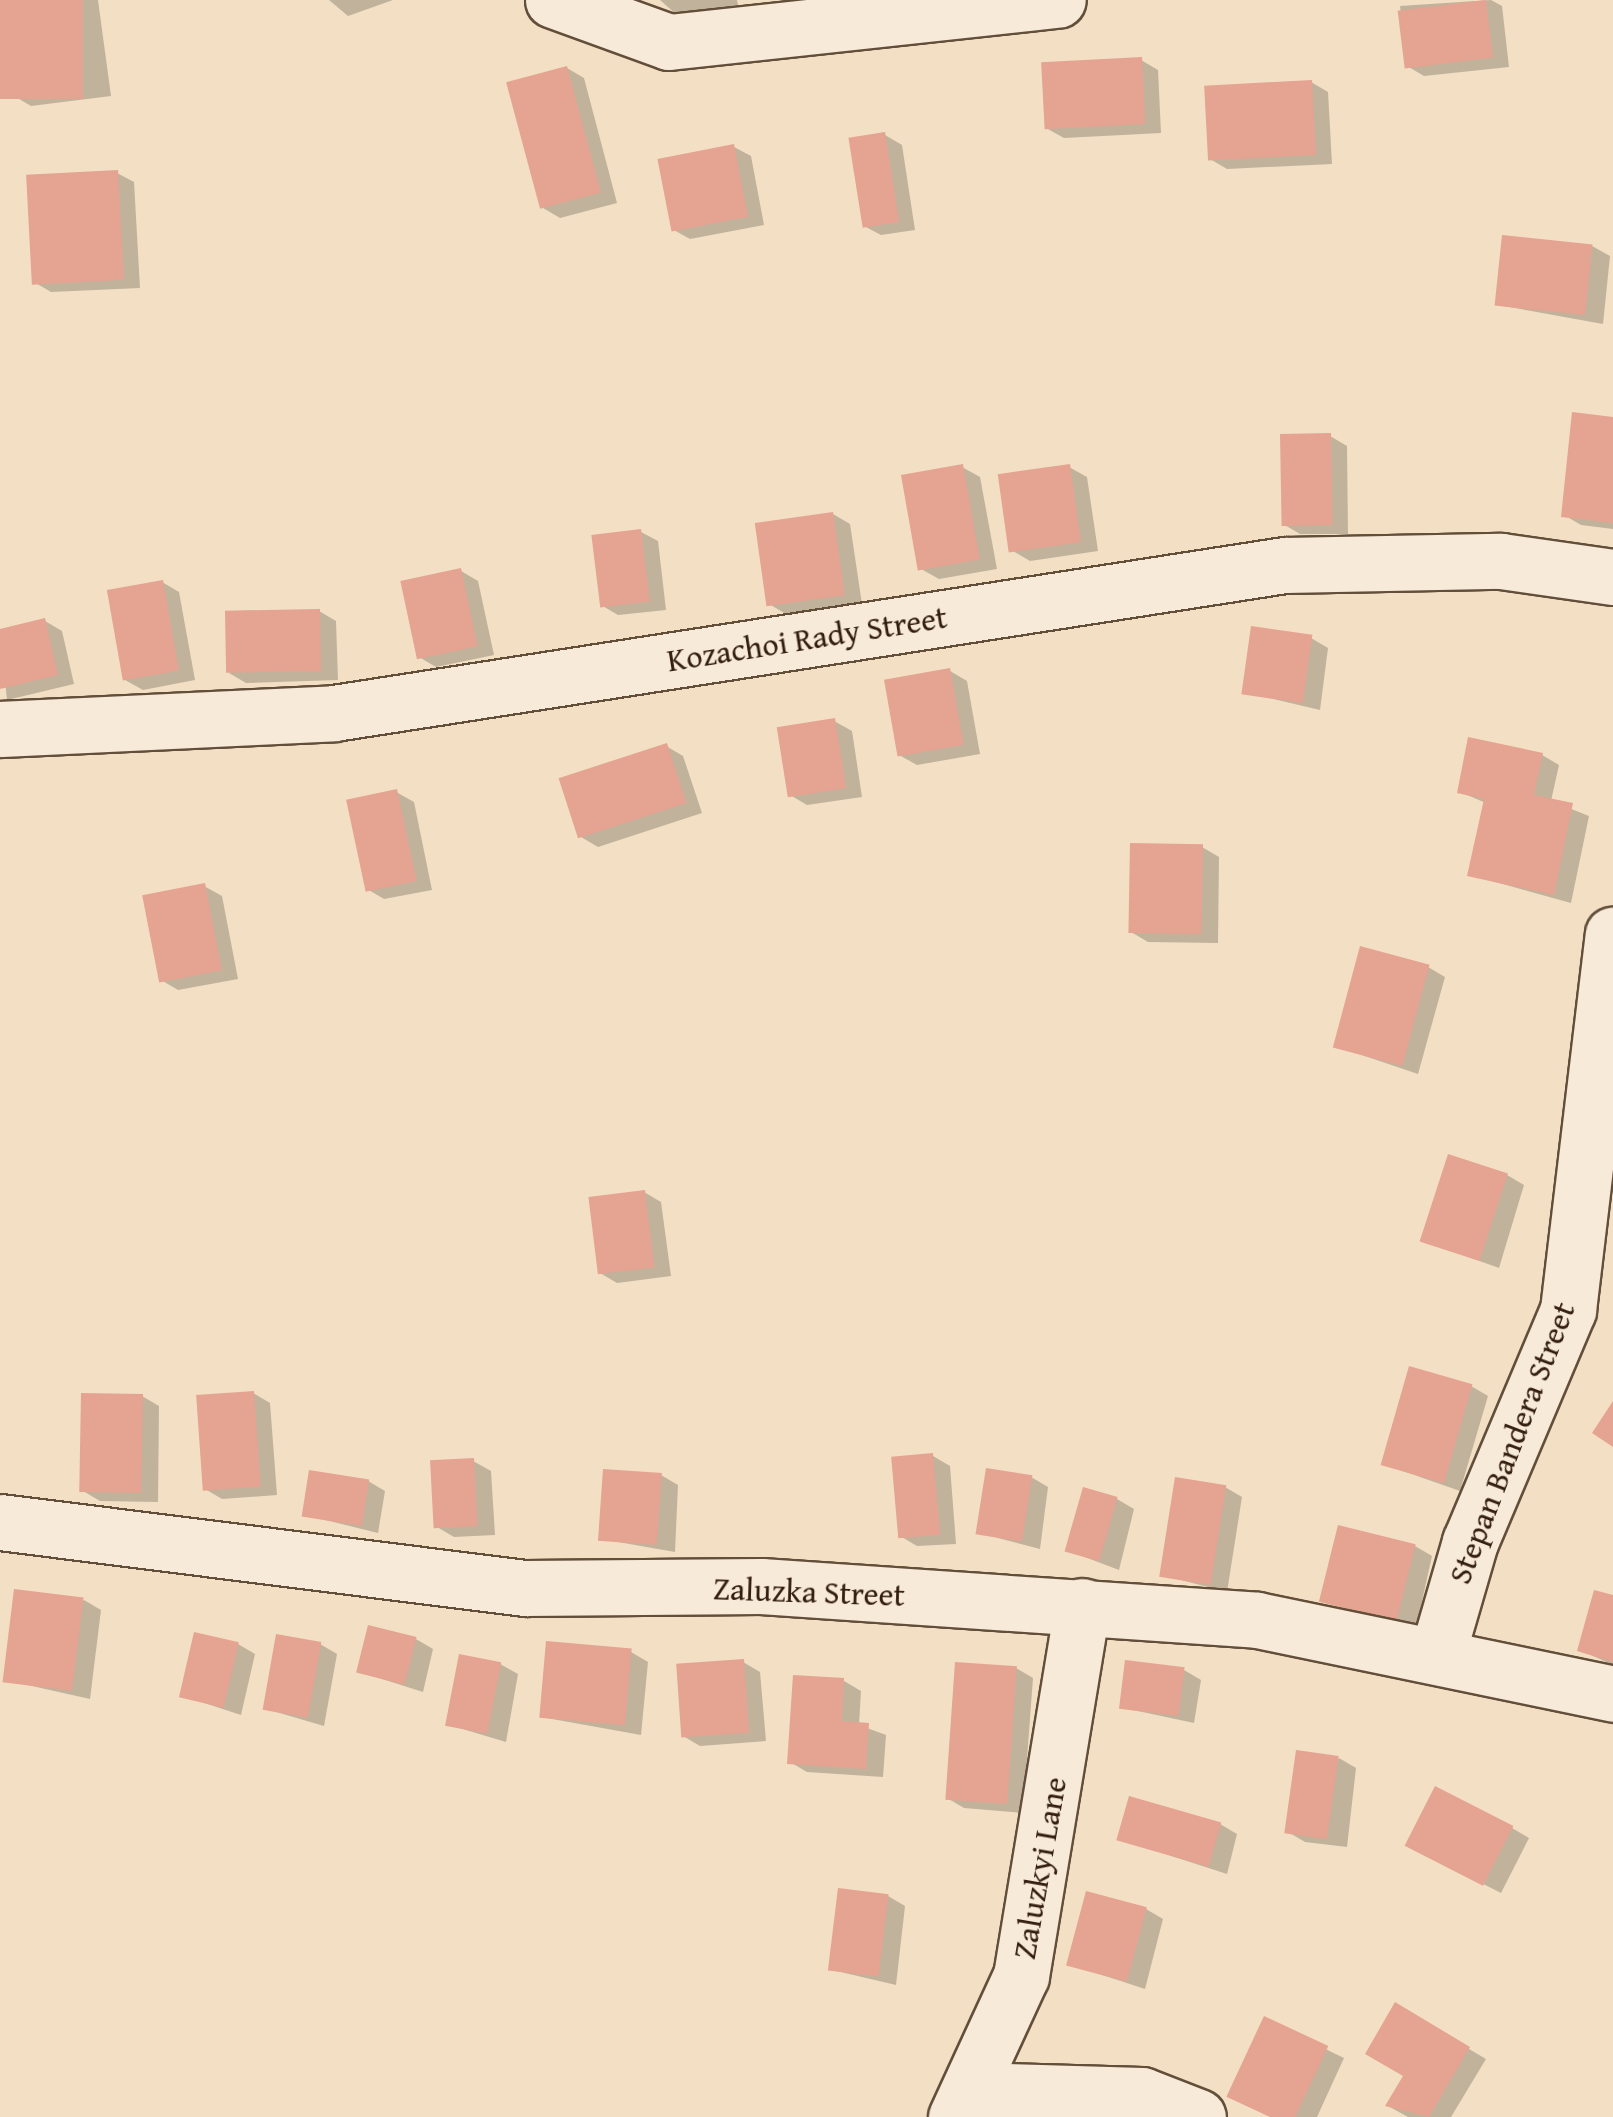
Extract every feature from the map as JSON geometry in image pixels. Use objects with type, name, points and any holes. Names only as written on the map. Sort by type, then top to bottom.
[{"type":"street","points":[[553,0],[669,42],[1058,0]]},
{"type":"street","name":"Kozachoi Rady Street","points":[[0,729],[334,713],[1285,565],[1501,561],[1613,577]]},
{"type":"street","name":"Stepan Bandera Street","points":[[1438,1652],[1470,1542],[1568,1310],[1613,935]]},
{"type":"street","name":"Zaluzka Street","points":[[0,1522],[526,1588],[761,1586],[1257,1620],[1438,1652],[1613,1694]]},
{"type":"street","name":"Zaluzkyi Lane","points":[[964,2104],[1021,1976],[1082,1606]]},
{"type":"street","points":[[964,2104],[1142,2095],[1198,2117]]},
{"type":"building","points":[[0,0],[83,0],[83,99],[0,99]]},
{"type":"building","points":[[1486,0],[1493,58],[1405,68],[1398,11]]},
{"type":"building","points":[[1142,57],[1146,124],[1045,129],[1041,62]]},
{"type":"building","points":[[567,66],[601,193],[540,209],[506,82]]},
{"type":"building","points":[[1312,80],[1316,155],[1208,161],[1204,86]]},
{"type":"building","points":[[885,132],[899,222],[863,228],[848,138]]},
{"type":"building","points":[[734,144],[748,217],[672,232],[657,159]]},
{"type":"building","points":[[118,170],[124,280],[32,285],[26,175]]},
{"type":"building","points":[[1502,235],[1593,245],[1585,315],[1495,306]]},
{"type":"building","points":[[1572,412],[1613,417],[1613,523],[1561,517]]},
{"type":"building","points":[[1331,433],[1333,525],[1282,526],[1280,434]]},
{"type":"building","points":[[963,464],[980,560],[918,570],[901,475]]},
{"type":"building","points":[[1070,464],[1081,542],[1009,552],[998,474]]},
{"type":"building","points":[[833,512],[845,595],[766,606],[755,523]]},
{"type":"building","points":[[641,529],[650,601],[600,608],[591,535]]},
{"type":"building","points":[[461,568],[478,646],[417,659],[400,581]]},
{"type":"building","points":[[163,580],[179,671],[123,681],[107,590]]},
{"type":"building","points":[[320,609],[321,671],[226,673],[225,611]]},
{"type":"building","points":[[45,618],[58,675],[0,689],[0,629]]},
{"type":"building","points":[[1251,626],[1312,635],[1303,703],[1241,694]]},
{"type":"building","points":[[950,668],[964,745],[898,756],[884,680]]},
{"type":"building","points":[[835,718],[846,788],[788,797],[777,727]]},
{"type":"building","points":[[1468,737],[1543,753],[1534,795],[1573,803],[1554,895],[1467,876],[1484,799],[1457,793]]},
{"type":"building","points":[[667,743],[686,803],[578,838],[559,778]]},
{"type":"building","points":[[397,789],[417,881],[366,892],[346,800]]},
{"type":"building","points":[[1130,843],[1203,844],[1201,934],[1128,933]]},
{"type":"building","points":[[205,883],[222,970],[159,983],[142,895]]},
{"type":"building","points":[[1360,946],[1430,965],[1402,1066],[1333,1047]]},
{"type":"building","points":[[1448,1154],[1508,1173],[1479,1261],[1420,1241]]},
{"type":"building","points":[[645,1190],[655,1267],[598,1274],[588,1197]]},
{"type":"building","points":[[1409,1366],[1472,1384],[1444,1483],[1381,1465]]},
{"type":"building","points":[[254,1391],[261,1487],[203,1491],[196,1395]]},
{"type":"building","points":[[81,1393],[143,1394],[141,1493],[79,1492]]},
{"type":"building","points":[[1613,1401],[1613,1447],[1592,1433]]},
{"type":"building","points":[[933,1453],[940,1535],[898,1538],[891,1457]]},
{"type":"building","points":[[474,1458],[478,1526],[434,1528],[430,1460]]},
{"type":"building","points":[[986,1468],[1032,1475],[1022,1542],[976,1534]]},
{"type":"building","points":[[603,1469],[662,1473],[657,1545],[598,1541]]},
{"type":"building","points":[[309,1470],[369,1480],[362,1526],[302,1516]]},
{"type":"building","points":[[1175,1477],[1226,1485],[1211,1585],[1159,1577]]},
{"type":"building","points":[[1083,1487],[1118,1497],[1099,1561],[1065,1551]]},
{"type":"building","points":[[1338,1525],[1416,1544],[1397,1621],[1319,1602]]},
{"type":"building","points":[[14,1589],[83,1598],[72,1691],[3,1682]]},
{"type":"building","points":[[1594,1590],[1613,1595],[1613,1662],[1577,1651]]},
{"type":"building","points":[[368,1625],[417,1637],[405,1685],[356,1673]]},
{"type":"building","points":[[194,1632],[239,1642],[224,1708],[179,1697]]},
{"type":"building","points":[[276,1634],[321,1642],[308,1718],[263,1710]]},
{"type":"building","points":[[546,1641],[632,1648],[625,1725],[539,1718]]},
{"type":"building","points":[[459,1654],[501,1662],[487,1734],[445,1726]]},
{"type":"building","points":[[744,1659],[749,1733],[681,1738],[676,1664]]},
{"type":"building","points":[[1125,1660],[1185,1667],[1179,1716],[1119,1709]]},
{"type":"building","points":[[955,1662],[1017,1666],[1007,1804],[945,1800]]},
{"type":"building","points":[[793,1675],[844,1678],[842,1721],[869,1723],[866,1769],[787,1764]]},
{"type":"building","points":[[1296,1750],[1339,1756],[1327,1839],[1284,1833]]},
{"type":"building","points":[[1435,1786],[1513,1826],[1483,1886],[1405,1846]]},
{"type":"building","points":[[1129,1796],[1221,1822],[1209,1867],[1116,1840]]},
{"type":"building","points":[[838,1888],[889,1894],[879,1977],[828,1970]]},
{"type":"building","points":[[1086,1891],[1147,1907],[1127,1982],[1066,1965]]},
{"type":"building","points":[[1395,2002],[1470,2047],[1429,2117],[1385,2106],[1403,2076],[1365,2054]]},
{"type":"building","points":[[1264,2016],[1328,2046],[1295,2117],[1270,2117],[1226,2097]]}]
